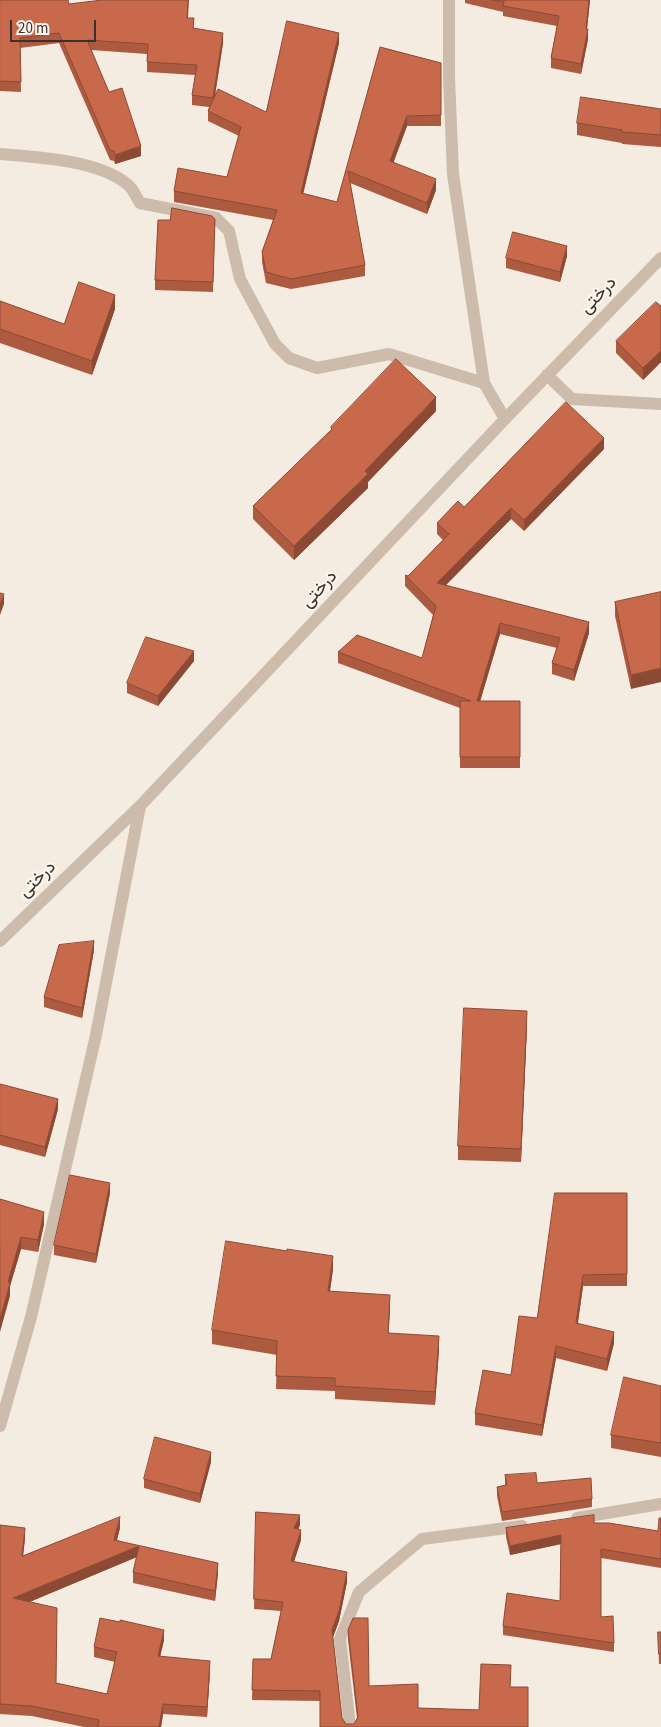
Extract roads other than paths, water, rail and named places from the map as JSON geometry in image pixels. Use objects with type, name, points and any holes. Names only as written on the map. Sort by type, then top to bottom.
[{"type":"street","points":[[449,0],[449,77],[453,174],[484,383],[505,419]]},
{"type":"street","points":[[0,154],[45,158],[92,168],[114,175],[129,185],[140,203],[216,218],[229,231],[240,279],[275,344],[289,358],[317,368],[389,354],[484,383]]},
{"type":"street","name":"درختی","points":[[0,941],[140,806],[505,419],[661,258]]},
{"type":"street","points":[[548,375],[572,399],[661,404]]},
{"type":"street","points":[[0,1426],[32,1317],[96,1035],[140,806]]},
{"type":"street","points":[[567,1520],[661,1504]]},
{"type":"street","points":[[350,1727],[340,1639],[359,1592],[422,1539],[538,1524]]}]
